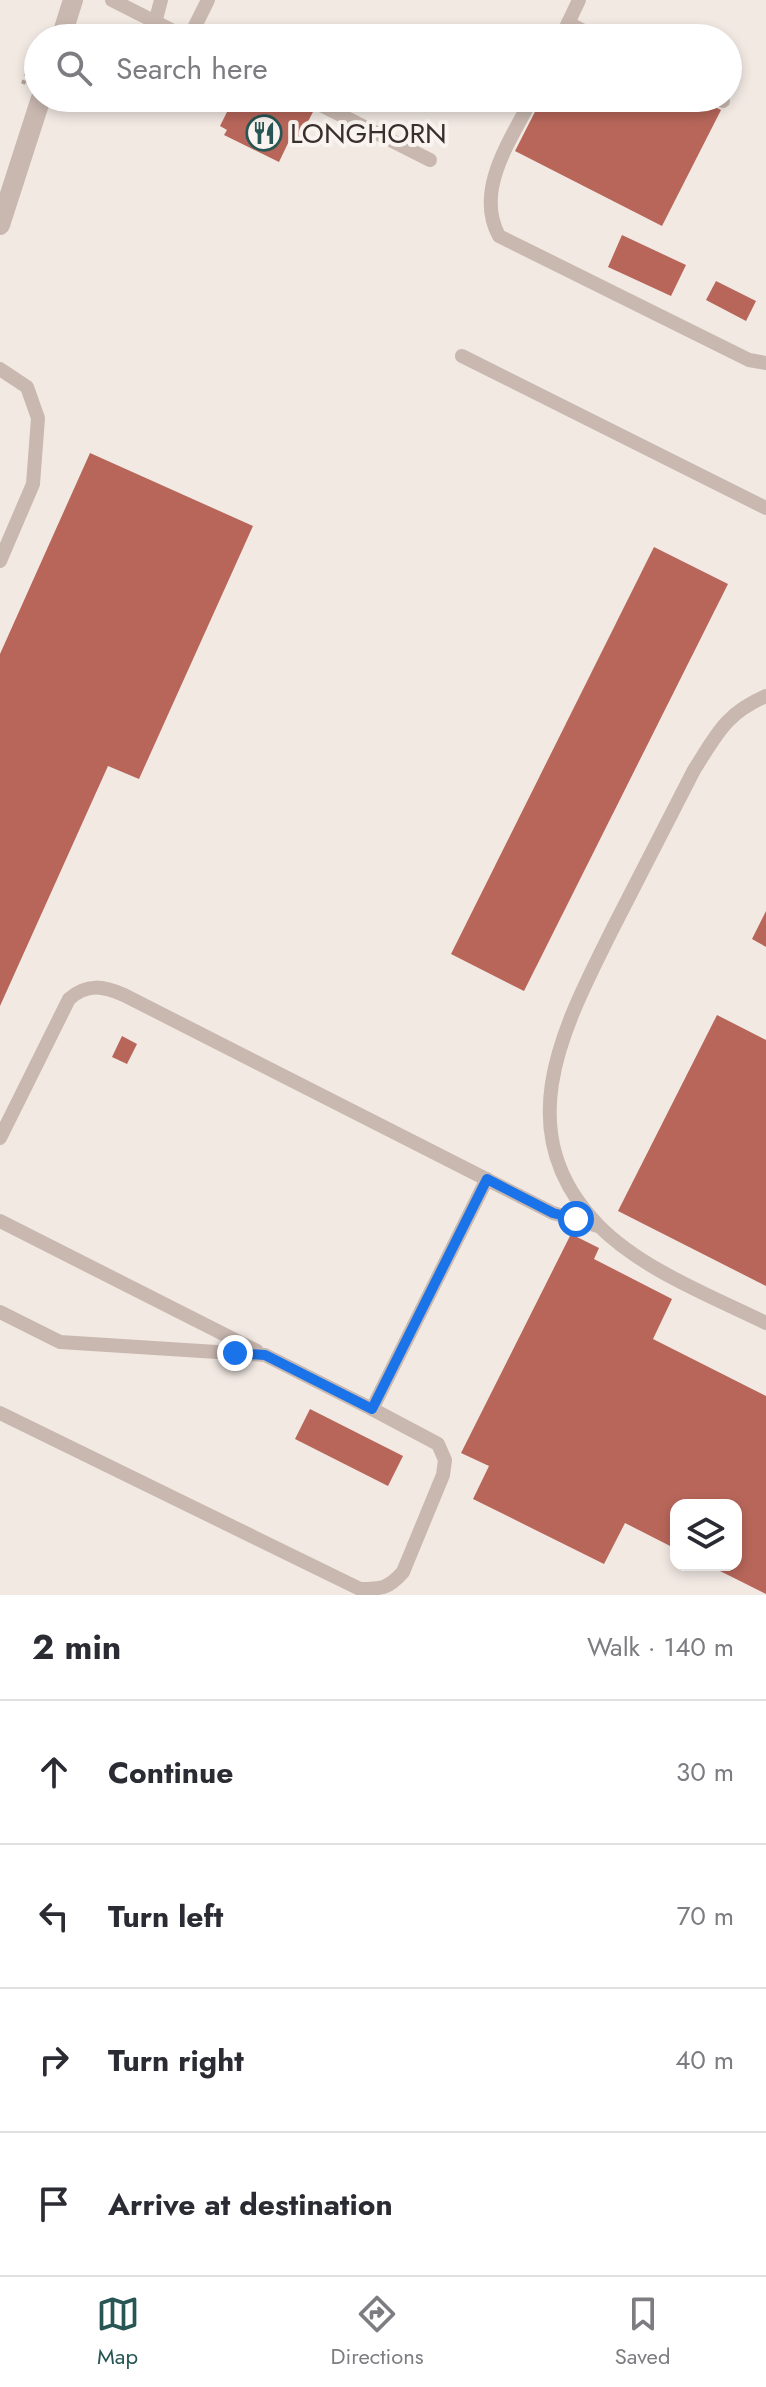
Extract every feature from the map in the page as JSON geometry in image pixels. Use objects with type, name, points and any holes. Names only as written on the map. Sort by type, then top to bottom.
[{"type":"street","points":[[65,24],[73,0]]},
{"type":"street","points":[[0,225],[36,112]]},
{"type":"lane","points":[[112,0],[155,23],[161,0]]},
{"type":"lane","points":[[195,24],[208,0]]},
{"type":"lane","points":[[568,23],[579,0]]},
{"type":"lane","points":[[335,112],[430,160]]},
{"type":"lane","points":[[525,112],[490,191],[492,223],[499,236],[749,360],[766,363]]},
{"type":"lane","points":[[462,356],[766,508]]},
{"type":"lane","points":[[0,369],[27,387],[38,418],[33,484],[0,561]]},
{"type":"lane","points":[[766,696],[732,714],[694,770],[574,1008],[552,1074],[549,1107],[551,1137],[561,1167],[576,1197],[599,1226],[631,1253],[766,1323]]},
{"type":"lane","points":[[0,1138],[69,999],[78,991],[91,987],[107,988],[553,1213],[599,1226]]},
{"type":"lane","points":[[372,1409],[487,1179]]},
{"type":"lane","points":[[0,1221],[438,1444],[445,1460],[443,1475],[403,1572],[393,1584],[378,1589],[360,1589],[0,1413]]},
{"type":"lane","points":[[0,1312],[60,1342],[265,1355]]},
{"type":"building","name":"LONGHORN","points":[[227,112],[313,112],[298,141],[291,137],[279,162],[224,135],[227,130],[220,126]]},
{"type":"building","points":[[535,112],[720,112],[662,226],[515,151]]},
{"type":"building","points":[[622,235],[686,265],[671,296],[608,267]]},
{"type":"building","points":[[716,281],[756,301],[746,321],[706,300]]},
{"type":"building","points":[[90,453],[253,526],[139,779],[108,766],[0,1006],[0,654]]},
{"type":"building","points":[[654,547],[728,584],[524,991],[451,954]]},
{"type":"building","points":[[766,911],[766,947],[752,939]]},
{"type":"building","points":[[717,1015],[766,1040],[766,1286],[618,1211]]},
{"type":"building","points":[[122,1036],[137,1044],[127,1064],[112,1057]]},
{"type":"building","points":[[571,1234],[599,1248],[594,1259],[672,1299],[653,1339],[766,1396],[766,1594],[720,1571],[742,1571],[742,1499],[670,1499],[670,1546],[625,1523],[604,1564],[473,1499],[489,1466],[461,1453]]},
{"type":"building","points":[[310,1409],[403,1456],[388,1486],[295,1439]]},
{"type":"place","name":"LONGHORN","points":[[264,133]]},
{"type":"route","points":[[235,1353],[265,1355],[372,1409],[487,1179],[553,1213],[576,1219]]}]
